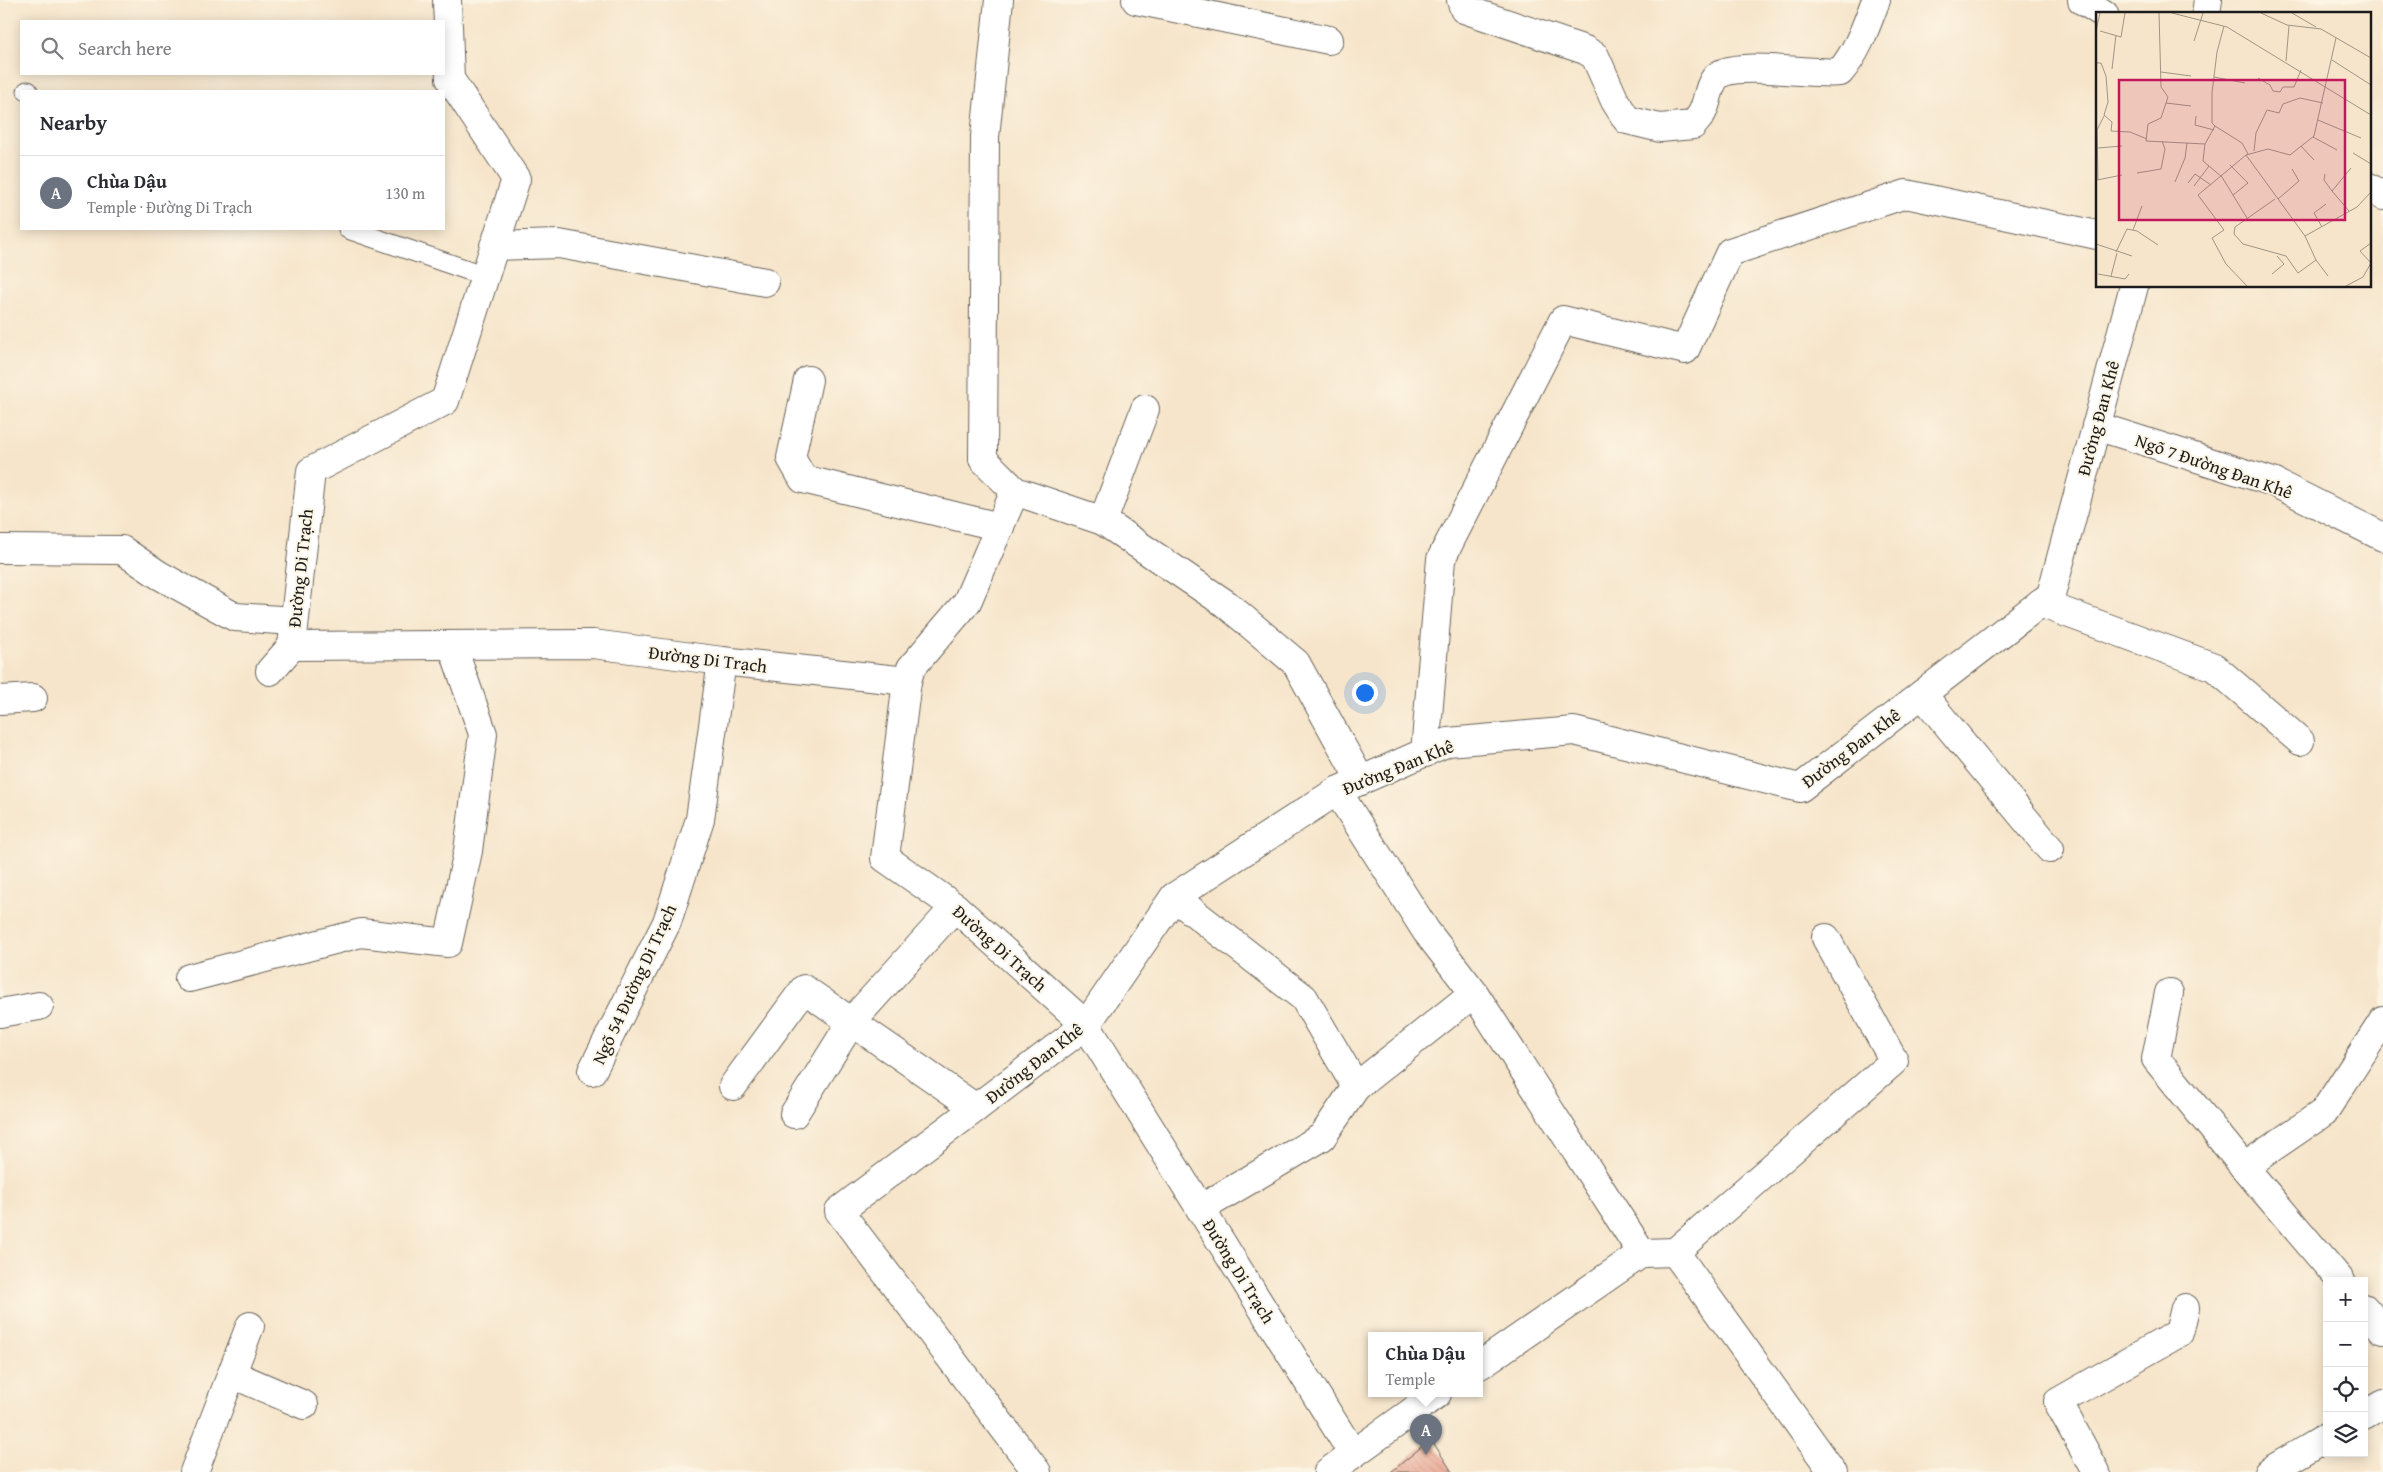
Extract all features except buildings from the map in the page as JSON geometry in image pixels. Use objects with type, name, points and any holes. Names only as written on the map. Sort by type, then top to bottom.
[{"type":"street","name":"Đường Di Trạch","points":[[447,0],[450,78],[516,179],[445,400],[311,471],[293,634],[452,645],[593,644],[722,661],[906,681],[885,858],[955,907],[1086,1025],[1353,1454]]},
{"type":"street","points":[[999,0],[985,137],[983,459],[1015,491],[1103,521],[1226,604],[1296,663],[1349,786],[1426,931],[1474,993],[1642,1253]]},
{"type":"street","points":[[1136,0],[1329,40]]},
{"type":"street","points":[[1461,0],[1464,9],[1585,50],[1595,56],[1615,101],[1627,120],[1660,128],[1693,125],[1702,113],[1715,78],[1723,72],[1761,69],[1828,74],[1840,72],[1858,45],[1876,0]]},
{"type":"street","points":[[2082,0],[2101,12]]},
{"type":"street","points":[[2370,188],[2383,196]]},
{"type":"street","points":[[1425,753],[1441,559],[1563,320],[1685,350],[1730,252],[1906,194],[2096,235]]},
{"type":"street","points":[[494,246],[559,244],[765,282]]},
{"type":"street","name":"Đường Đan Khê","points":[[1036,1472],[839,1211],[1086,1025],[1174,897],[1349,786],[1448,742],[1574,731],[1800,788],[2051,594],[2133,288]]},
{"type":"street","points":[[808,380],[791,458],[803,479],[1000,527]]},
{"type":"street","points":[[1103,521],[1145,410]]},
{"type":"street","name":"Ngõ 7 Đường Đan Khê","points":[[2096,426],[2273,482],[2383,537]]},
{"type":"street","points":[[906,681],[911,668],[967,602],[1015,491]]},
{"type":"street","points":[[0,549],[122,550],[159,575],[235,617],[293,634],[270,671]]},
{"type":"street","points":[[2040,604],[2214,668],[2300,741]]},
{"type":"street","points":[[189,978],[361,933],[448,943],[468,851],[483,734],[452,645]]},
{"type":"street","name":"Ngõ 54 Đường Di Trạch","points":[[592,1071],[667,922],[700,819],[722,661]]},
{"type":"street","points":[[1922,694],[2050,849]]},
{"type":"street","points":[[0,700],[33,698]]},
{"type":"street","points":[[1174,897],[1304,998],[1356,1087]]},
{"type":"street","points":[[794,1114],[852,1021],[955,907]]},
{"type":"street","points":[[1483,1363],[1642,1253],[1675,1252],[1894,1060],[1826,938]]},
{"type":"street","points":[[734,1086],[804,990],[852,1021],[882,1044],[976,1108]]},
{"type":"street","points":[[1200,1209],[1322,1137],[1356,1087],[1474,993]]},
{"type":"street","points":[[2169,993],[2156,1059],[2244,1168],[2338,1277]]},
{"type":"street","points":[[0,1013],[39,1006]]},
{"type":"street","points":[[2244,1168],[2324,1112],[2383,1021]]},
{"type":"street","points":[[1675,1252],[1833,1472]]},
{"type":"street","points":[[2096,1472],[2058,1402],[2179,1333],[2185,1308]]},
{"type":"street","points":[[2368,1313],[2383,1330]]},
{"type":"street","points":[[194,1472],[250,1326]]},
{"type":"street","points":[[232,1374],[304,1405]]},
{"type":"street","points":[[1328,1472],[1433,1397]]},
{"type":"street","points":[[2368,1413],[2383,1404]]},
{"type":"street","points":[[2268,1472],[2323,1440]]},
{"type":"lane","points":[[351,230],[485,276]]},
{"type":"place","name":"Chùa Dậu","points":[[1426,1455]]}]
